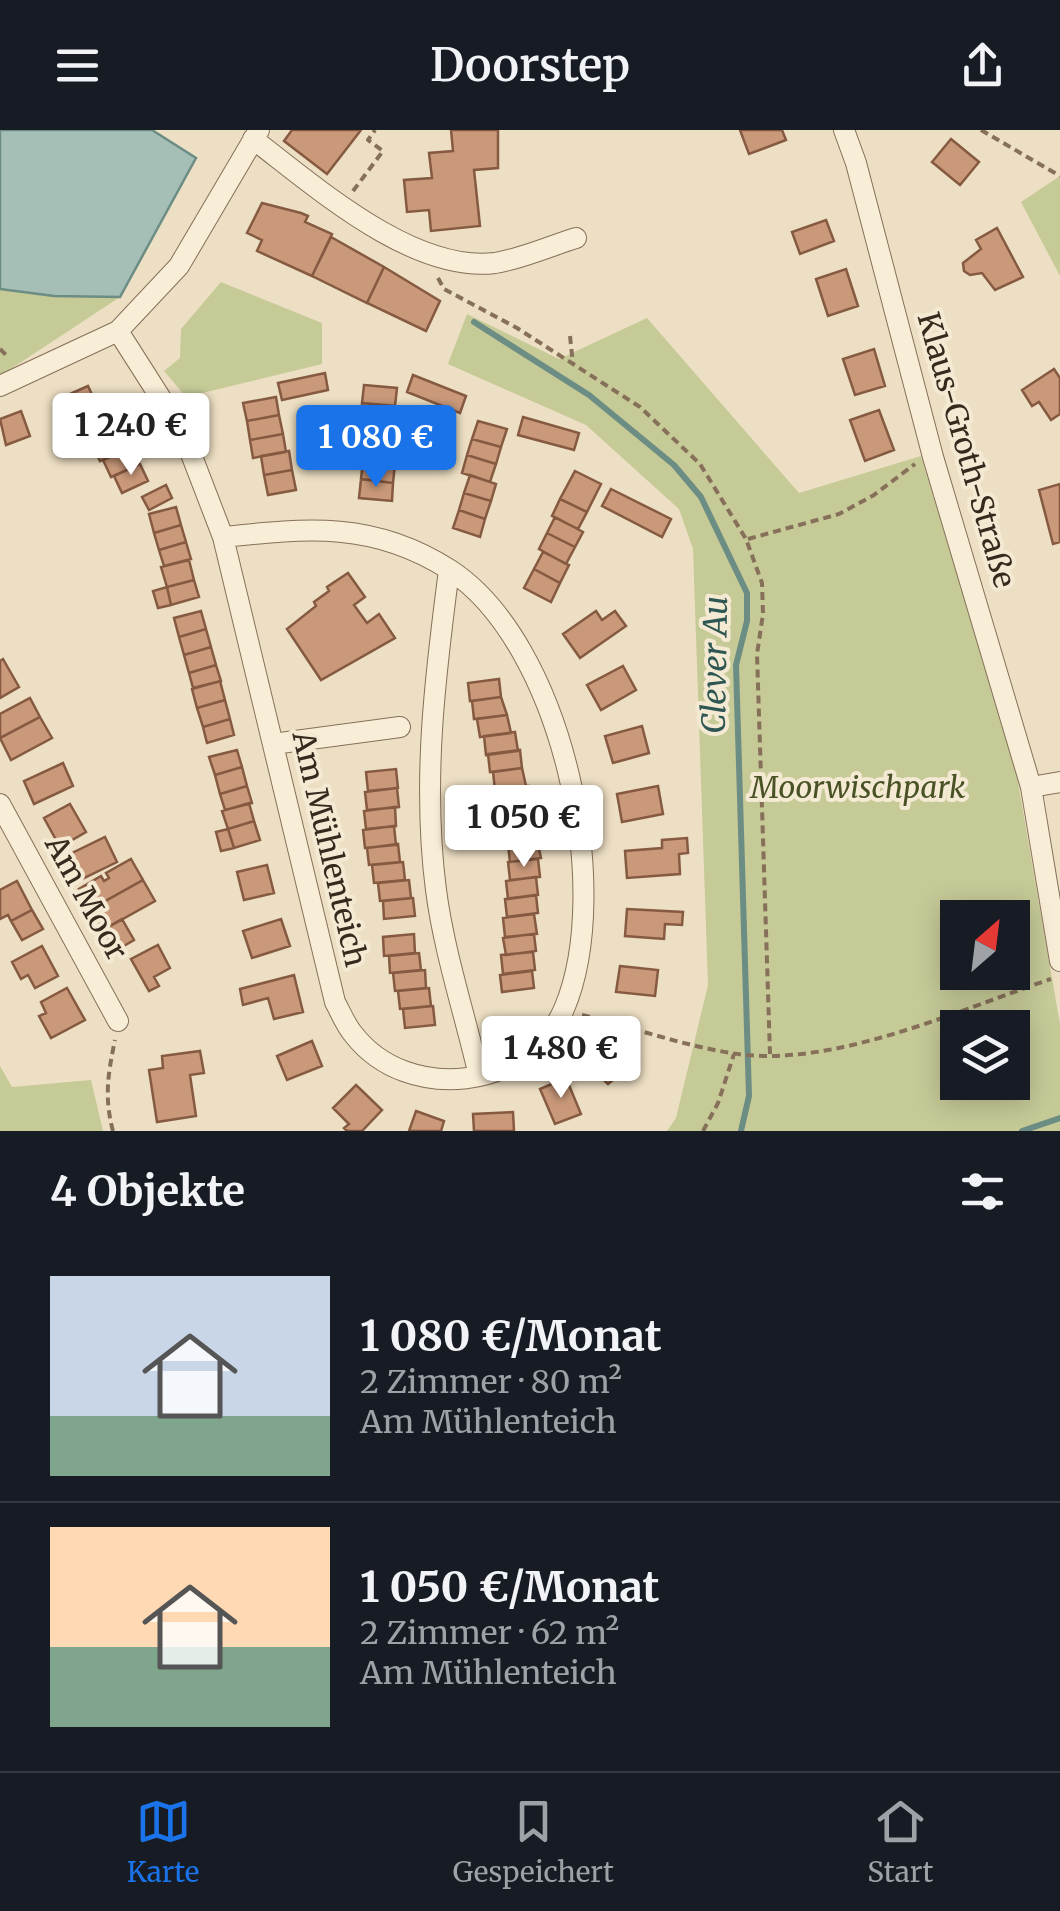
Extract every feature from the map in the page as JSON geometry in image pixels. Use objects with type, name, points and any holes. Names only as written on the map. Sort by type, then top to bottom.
[{"type":"street","name":"Klaus-Groth-Straße","points":[[844,130],[933,457],[1030,787],[1060,960]]},
{"type":"street","points":[[0,386],[118,331],[179,266],[256,134],[341,206],[427,256],[494,263],[576,238]]},
{"type":"street","name":"Am Mühlenteich","points":[[118,331],[184,433],[223,537],[335,1002],[354,1036],[408,1073],[442,1081],[479,1076],[516,1064],[545,1037],[564,1010],[575,968],[583,901],[574,794],[556,729],[520,648],[484,596],[449,570],[408,548],[364,533],[312,528],[223,537]]},
{"type":"street","points":[[449,570],[432,696],[428,798],[436,893],[479,1076]]},
{"type":"street","points":[[274,744],[400,727]]},
{"type":"street","points":[[1030,787],[1060,782]]},
{"type":"street","name":"Am Moor","points":[[0,804],[118,1021]]},
{"type":"path","points":[[341,206],[382,151],[368,140],[376,130]]},
{"type":"path","points":[[980,130],[1060,176]]},
{"type":"path","points":[[427,256],[444,290],[517,328],[640,408],[700,464],[746,540],[762,582],[763,614],[757,654],[770,1054]]},
{"type":"path","points":[[570,336],[573,364]]},
{"type":"path","points":[[746,540],[839,514],[874,495],[917,462],[933,457]]},
{"type":"path","points":[[564,1010],[734,1054],[770,1054],[864,1043],[1060,976]]},
{"type":"path","points":[[113,1131],[106,1106],[107,1082],[118,1021]]},
{"type":"path","points":[[703,1131],[718,1103],[734,1054]]},
{"type":"green space","points":[[1060,176],[1060,276],[1021,202]]},
{"type":"green space","points":[[221,282],[322,323],[322,364],[186,397],[164,371],[180,358],[181,329]]},
{"type":"green space","points":[[0,289],[54,296],[120,297],[0,376]]},
{"type":"green space","name":"Moorwischpark","points":[[467,314],[559,359],[647,318],[799,493],[921,456],[1015,765],[1060,1024],[1060,1131],[667,1131],[676,1118],[708,985],[693,549],[679,509],[586,425],[448,364]]},
{"type":"green space","points":[[0,1066],[12,1087],[91,1080],[103,1131],[0,1131]]},
{"type":"water","points":[[0,130],[152,130],[196,158],[120,297],[54,296],[0,289]]},
{"type":"building","points":[[292,130],[361,130],[327,174],[284,141]]},
{"type":"building","points":[[451,130],[498,130],[498,168],[474,170],[480,226],[431,231],[429,210],[407,212],[404,180],[432,178],[429,153],[453,151]]},
{"type":"building","points":[[740,130],[782,130],[786,140],[749,154]]},
{"type":"building","points":[[951,139],[979,162],[960,185],[932,162]]},
{"type":"building","points":[[262,203],[308,216],[305,222],[332,234],[312,276],[257,251],[262,240],[247,233]]},
{"type":"building","points":[[826,220],[834,241],[800,254],[792,232]]},
{"type":"building","points":[[997,228],[1023,277],[995,290],[982,273],[970,275],[964,271],[963,263],[981,249],[976,240]]},
{"type":"building","points":[[331,237],[384,267],[367,303],[312,276]]},
{"type":"building","points":[[384,267],[440,301],[426,331],[367,303]]},
{"type":"building","points":[[846,269],[858,306],[828,316],[816,279]]},
{"type":"building","points":[[874,349],[885,386],[855,395],[843,359]]},
{"type":"building","points":[[1054,369],[1060,378],[1060,414],[1051,420],[1039,402],[1032,406],[1022,390]]},
{"type":"building","points":[[325,373],[328,390],[282,400],[278,383]]},
{"type":"building","points":[[413,375],[466,396],[460,413],[407,392]]},
{"type":"building","points":[[364,385],[397,388],[395,406],[362,403]]},
{"type":"building","points":[[88,386],[96,403],[68,415],[61,398]]},
{"type":"building","points":[[276,397],[279,415],[247,421],[243,403]]},
{"type":"building","points":[[98,402],[106,419],[80,431],[72,414]]},
{"type":"building","points":[[362,403],[395,406],[393,425],[361,422]]},
{"type":"building","points":[[879,410],[894,450],[865,461],[850,420]]},
{"type":"building","points":[[21,411],[30,436],[6,445],[0,419]]},
{"type":"building","points":[[279,415],[283,434],[250,440],[247,421]]},
{"type":"building","points":[[110,417],[118,434],[90,447],[82,430]]},
{"type":"building","points":[[523,417],[579,433],[574,450],[518,435]]},
{"type":"building","points":[[478,421],[507,429],[501,447],[472,439]]},
{"type":"building","points":[[361,422],[393,425],[391,444],[359,441]]},
{"type":"building","points":[[121,433],[128,449],[100,461],[93,446]]},
{"type":"building","points":[[283,434],[286,452],[253,458],[250,440]]},
{"type":"building","points":[[472,439],[501,447],[496,464],[467,455]]},
{"type":"building","points":[[365,442],[397,445],[395,464],[363,461]]},
{"type":"building","points":[[131,448],[138,465],[111,477],[103,460]]},
{"type":"building","points":[[289,451],[292,470],[264,475],[261,456]]},
{"type":"building","points":[[467,455],[496,464],[490,482],[462,473]]},
{"type":"building","points":[[363,461],[395,464],[393,483],[361,479]]},
{"type":"building","points":[[140,464],[148,481],[122,493],[114,476]]},
{"type":"building","points":[[292,470],[296,490],[268,495],[264,475]]},
{"type":"building","points":[[575,471],[601,484],[587,512],[560,499]]},
{"type":"building","points":[[470,475],[496,484],[491,501],[464,493]]},
{"type":"building","points":[[361,479],[393,483],[392,501],[359,498]]},
{"type":"building","points":[[1060,484],[1060,542],[1053,544],[1039,490]]},
{"type":"building","points":[[166,485],[172,498],[149,510],[142,497]]},
{"type":"building","points":[[611,489],[671,519],[662,537],[602,506]]},
{"type":"building","points":[[464,493],[491,501],[485,519],[459,510]]},
{"type":"building","points":[[560,499],[587,512],[578,529],[552,516]]},
{"type":"building","points":[[176,507],[181,525],[154,533],[149,514]]},
{"type":"building","points":[[459,510],[485,519],[480,537],[453,528]]},
{"type":"building","points":[[555,517],[583,532],[575,547],[547,533]]},
{"type":"building","points":[[181,525],[186,542],[159,550],[154,533]]},
{"type":"building","points":[[547,533],[575,547],[566,564],[539,549]]},
{"type":"building","points":[[186,542],[191,559],[164,566],[159,550]]},
{"type":"building","points":[[543,552],[569,565],[560,583],[534,569]]},
{"type":"building","points":[[189,560],[194,580],[167,587],[161,567]]},
{"type":"building","points":[[534,569],[560,583],[551,602],[524,588]]},
{"type":"building","points":[[348,573],[365,597],[354,605],[367,623],[379,614],[395,638],[321,680],[287,629],[316,606],[314,602],[329,591],[327,587]]},
{"type":"building","points":[[194,580],[199,597],[171,605],[167,587]]},
{"type":"building","points":[[167,587],[171,605],[158,608],[153,591]]},
{"type":"building","points":[[201,611],[206,629],[179,637],[174,618]]},
{"type":"building","points":[[596,611],[602,620],[615,611],[626,626],[580,658],[563,634]]},
{"type":"building","points":[[206,629],[211,647],[184,655],[179,637]]},
{"type":"building","points":[[211,647],[216,665],[189,673],[184,655]]},
{"type":"building","points":[[3,659],[19,687],[0,698],[0,661]]},
{"type":"building","points":[[216,665],[221,681],[193,688],[189,673]]},
{"type":"building","points":[[623,666],[636,690],[601,710],[587,685]]},
{"type":"building","points":[[499,679],[501,697],[470,701],[468,683]]},
{"type":"building","points":[[220,681],[225,700],[197,708],[192,689]]},
{"type":"building","points":[[501,697],[507,715],[474,719],[472,701]]},
{"type":"building","points":[[30,698],[40,717],[0,738],[0,714]]},
{"type":"building","points":[[225,700],[230,719],[203,727],[197,708]]},
{"type":"building","points":[[507,715],[511,733],[480,737],[477,719]]},
{"type":"building","points":[[40,717],[52,738],[11,760],[0,738]]},
{"type":"building","points":[[230,719],[234,735],[207,743],[203,727]]},
{"type":"building","points":[[642,726],[649,753],[613,763],[605,736]]},
{"type":"building","points":[[515,732],[518,751],[486,755],[484,736]]},
{"type":"building","points":[[237,750],[242,767],[215,775],[209,757]]},
{"type":"building","points":[[520,750],[522,768],[490,772],[488,754]]},
{"type":"building","points":[[63,763],[73,786],[34,804],[24,781]]},
{"type":"building","points":[[242,767],[247,786],[220,794],[215,775]]},
{"type":"building","points":[[522,768],[526,786],[495,790],[493,772]]},
{"type":"building","points":[[396,769],[398,788],[368,791],[366,772]]},
{"type":"building","points":[[247,786],[252,803],[225,810],[220,794]]},
{"type":"building","points":[[529,786],[532,805],[500,809],[498,790]]},
{"type":"building","points":[[658,786],[663,814],[622,822],[617,794]]},
{"type":"building","points":[[397,788],[399,807],[367,810],[365,792]]},
{"type":"building","points":[[249,803],[254,821],[228,829],[222,811]]},
{"type":"building","points":[[70,804],[86,832],[60,847],[44,818]]},
{"type":"building","points":[[534,804],[537,825],[506,828],[504,808]]},
{"type":"building","points":[[395,807],[396,826],[366,829],[364,811]]},
{"type":"building","points":[[254,821],[260,840],[234,848],[228,829]]},
{"type":"building","points":[[394,826],[396,845],[365,848],[363,830]]},
{"type":"building","points":[[228,829],[234,848],[221,851],[216,832]]},
{"type":"building","points":[[105,837],[117,862],[82,879],[70,854]]},
{"type":"building","points":[[687,838],[688,853],[679,854],[680,874],[627,878],[625,851],[662,848],[662,840]]},
{"type":"building","points":[[537,840],[541,858],[510,862],[508,844]]},
{"type":"building","points":[[398,844],[400,862],[369,865],[367,848]]},
{"type":"building","points":[[131,859],[143,880],[91,909],[79,889],[101,876],[104,881],[109,878],[106,873]]},
{"type":"building","points":[[538,859],[540,877],[510,880],[508,862]]},
{"type":"building","points":[[403,862],[405,880],[374,883],[372,865]]},
{"type":"building","points":[[267,865],[274,893],[244,900],[237,872]]},
{"type":"building","points":[[536,877],[538,895],[508,899],[506,881]]},
{"type":"building","points":[[143,880],[155,901],[103,930],[91,909]]},
{"type":"building","points":[[409,880],[411,898],[380,901],[378,883]]},
{"type":"building","points":[[17,881],[32,910],[11,921],[8,915],[0,919],[0,890]]},
{"type":"building","points":[[536,895],[538,913],[507,917],[505,899]]},
{"type":"building","points":[[413,898],[415,916],[384,919],[383,901]]},
{"type":"building","points":[[627,909],[683,912],[682,925],[665,924],[664,939],[625,936]]},
{"type":"building","points":[[32,910],[43,929],[22,940],[11,921]]},
{"type":"building","points":[[534,914],[537,934],[505,937],[503,918]]},
{"type":"building","points":[[122,919],[134,940],[115,951],[103,930]]},
{"type":"building","points":[[281,919],[290,946],[252,958],[243,931]]},
{"type":"building","points":[[414,934],[415,953],[384,956],[383,937]]},
{"type":"building","points":[[534,934],[536,951],[506,955],[503,938]]},
{"type":"building","points":[[158,945],[170,968],[154,977],[159,986],[149,991],[131,959]]},
{"type":"building","points":[[42,946],[58,976],[35,988],[28,975],[21,979],[12,962]]},
{"type":"building","points":[[533,952],[535,970],[503,974],[501,955]]},
{"type":"building","points":[[419,953],[421,970],[390,973],[389,956]]},
{"type":"building","points":[[620,966],[658,970],[655,996],[616,992]]},
{"type":"building","points":[[425,970],[426,988],[395,991],[393,973]]},
{"type":"building","points":[[532,971],[534,988],[502,992],[500,975]]},
{"type":"building","points":[[294,975],[303,1012],[274,1019],[268,998],[243,1005],[240,989]]},
{"type":"building","points":[[67,988],[85,1020],[51,1038],[39,1016],[46,1013],[41,1002]]},
{"type":"building","points":[[429,988],[431,1006],[400,1009],[398,991]]},
{"type":"building","points":[[433,1006],[435,1025],[405,1028],[403,1009]]},
{"type":"building","points":[[611,1032],[639,1059],[608,1084],[584,1061]]},
{"type":"building","points":[[312,1041],[322,1066],[287,1080],[277,1056]]},
{"type":"building","points":[[200,1051],[204,1073],[190,1075],[196,1116],[157,1122],[149,1070],[163,1068],[162,1056]]},
{"type":"building","points":[[566,1078],[581,1114],[555,1124],[540,1089]]},
{"type":"building","points":[[356,1085],[382,1110],[362,1131],[347,1131],[344,1128],[349,1124],[333,1108]]},
{"type":"building","points":[[416,1111],[444,1121],[441,1131],[409,1131]]},
{"type":"building","points":[[513,1112],[514,1131],[474,1131],[473,1114]]},
{"type":"waterway","name":"Clever Au","points":[[474,322],[589,395],[674,465],[701,497],[747,593],[747,621],[736,665],[749,1096],[741,1131]]},
{"type":"waterway","points":[[1022,1131],[1060,1118]]}]
